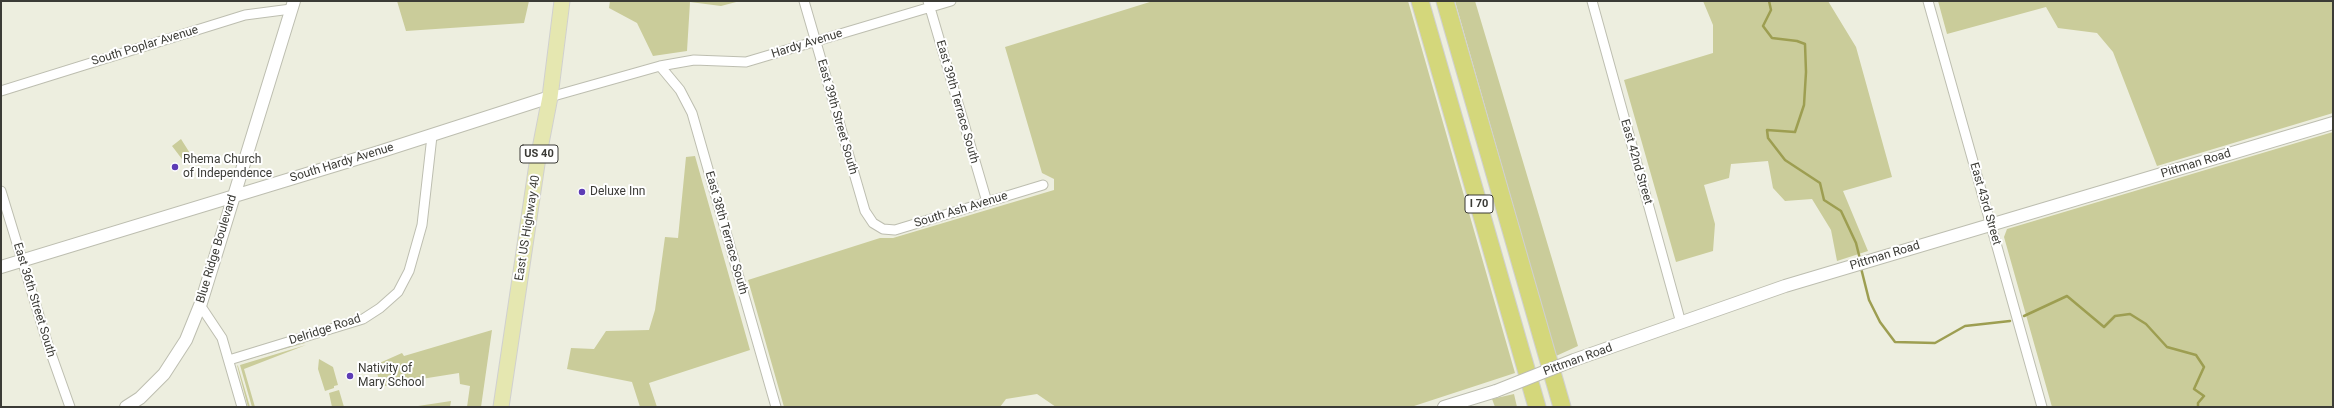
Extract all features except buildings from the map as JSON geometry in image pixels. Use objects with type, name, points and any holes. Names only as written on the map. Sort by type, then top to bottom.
[{"type":"highway","name":"I 70","points":[[1420,1],[1537,407]]},
{"type":"highway","name":"I 70","points":[[1445,1],[1562,407]]},
{"type":"main road","name":"East US Highway 40","points":[[501,407],[537,164],[550,97],[562,1]]},
{"type":"street","name":"East 39th Street South","points":[[804,1],[865,211],[873,224],[879,227]]},
{"type":"street","name":"Hardy Avenue","points":[[660,66],[694,60],[746,62],[929,4],[951,1]]},
{"type":"street","name":"East 42nd Street","points":[[1592,1],[1681,323]]},
{"type":"street","name":"East 43rd Street","points":[[1928,1],[2042,407]]},
{"type":"street","name":"East 39th Terrace South","points":[[929,4],[986,202]]},
{"type":"street","name":"South Poplar Avenue","points":[[1,91],[245,15],[292,5]]},
{"type":"street","name":"Blue Ridge Boulevard","points":[[126,407],[140,398],[164,374],[186,340],[200,305],[292,5]]},
{"type":"street","name":"South Hardy Avenue","points":[[1,267],[432,136],[550,97],[660,66]]},
{"type":"street","name":"East 38th Terrace South","points":[[660,66],[680,90],[692,112],[776,407]]},
{"type":"street","name":"Pittman Road","points":[[1444,407],[1496,391],[1574,360],[1785,286],[2333,123]]},
{"type":"street","name":"Delridge Road","points":[[229,360],[363,319],[380,308],[398,292],[409,271],[422,225],[432,136]]},
{"type":"street","name":"South Ash Avenue","points":[[879,227],[894,230],[1043,184]]},
{"type":"street","name":"East 36th Street South","points":[[1,191],[22,261],[70,407]]},
{"type":"street","points":[[200,305],[222,338],[242,407]]},
{"type":"green space","points":[[397,1],[529,1],[524,23],[406,31]]},
{"type":"green space","points":[[610,1],[740,1],[721,6],[690,2],[687,51],[653,56],[637,23],[609,8]]},
{"type":"green space","points":[[1153,1],[1408,1],[1515,373],[1411,407],[1056,407],[1037,394],[1006,399],[1000,407],[784,407],[748,280],[880,238],[893,238],[1054,190],[1054,179],[1042,173],[1005,47]]},
{"type":"green space","points":[[1455,1],[1475,1],[1578,346],[1556,356]]},
{"type":"green space","points":[[1703,1],[1828,1],[1856,47],[1892,177],[1843,191],[1868,251],[1837,261],[1831,230],[1812,199],[1785,201],[1773,188],[1768,161],[1731,164],[1729,178],[1704,185],[1715,224],[1713,251],[1676,262],[1624,80],[1713,53],[1713,25]]},
{"type":"green space","points":[[1938,1],[2333,1],[2333,113],[2157,166],[2113,52],[2097,33],[2058,28],[2046,7],[1947,34]]},
{"type":"green space","points":[[2333,132],[2333,407],[2052,407],[2004,237],[2007,229]]},
{"type":"green space","points":[[181,139],[193,158],[185,163],[172,146]]},
{"type":"green space","points":[[695,156],[750,350],[649,383],[657,407],[640,407],[632,382],[567,369],[571,348],[594,349],[606,331],[649,330],[655,310],[665,237],[678,238],[686,157]]},
{"type":"green space","points":[[492,330],[481,407],[467,407],[470,386],[460,384],[459,373],[415,380],[416,387],[402,382],[381,387],[375,365],[402,353],[404,356]]},
{"type":"green space","points":[[303,342],[305,343],[239,362],[241,361]]},
{"type":"green space","points":[[306,345],[244,369],[255,407],[252,407],[240,365]]},
{"type":"green space","points":[[319,359],[333,367],[338,385],[334,386],[334,388],[325,391],[318,369]]},
{"type":"green space","points":[[237,365],[238,366],[250,407],[248,407]]},
{"type":"green space","points":[[339,390],[344,407],[332,407],[329,393]]},
{"type":"green space","points":[[1514,394],[1517,407],[1495,407],[1492,399]]},
{"type":"green space","points":[[451,401],[450,407],[418,407],[418,406]]},
{"type":"waterway","points":[[1769,1],[1771,10],[1763,26],[1772,38],[1797,41],[1805,44],[1806,72],[1804,105],[1795,132],[1767,130],[1768,138],[1785,160],[1820,183],[1824,200],[1841,211],[1856,243],[1860,259]]},
{"type":"waterway","points":[[1861,268],[1869,300],[1880,322],[1895,342],[1935,343],[1965,326],[2010,321]]},
{"type":"waterway","points":[[2024,316],[2067,296],[2104,327],[2115,316],[2130,314],[2146,324],[2167,347],[2196,355],[2204,367],[2194,389],[2204,396],[2198,403],[2198,407]]},
{"type":"place","name":"Rhema Church of Independence","points":[[175,167]]},
{"type":"place","name":"Deluxe Inn","points":[[582,192]]},
{"type":"place","name":"Nativity of Mary School","points":[[350,376]]}]
